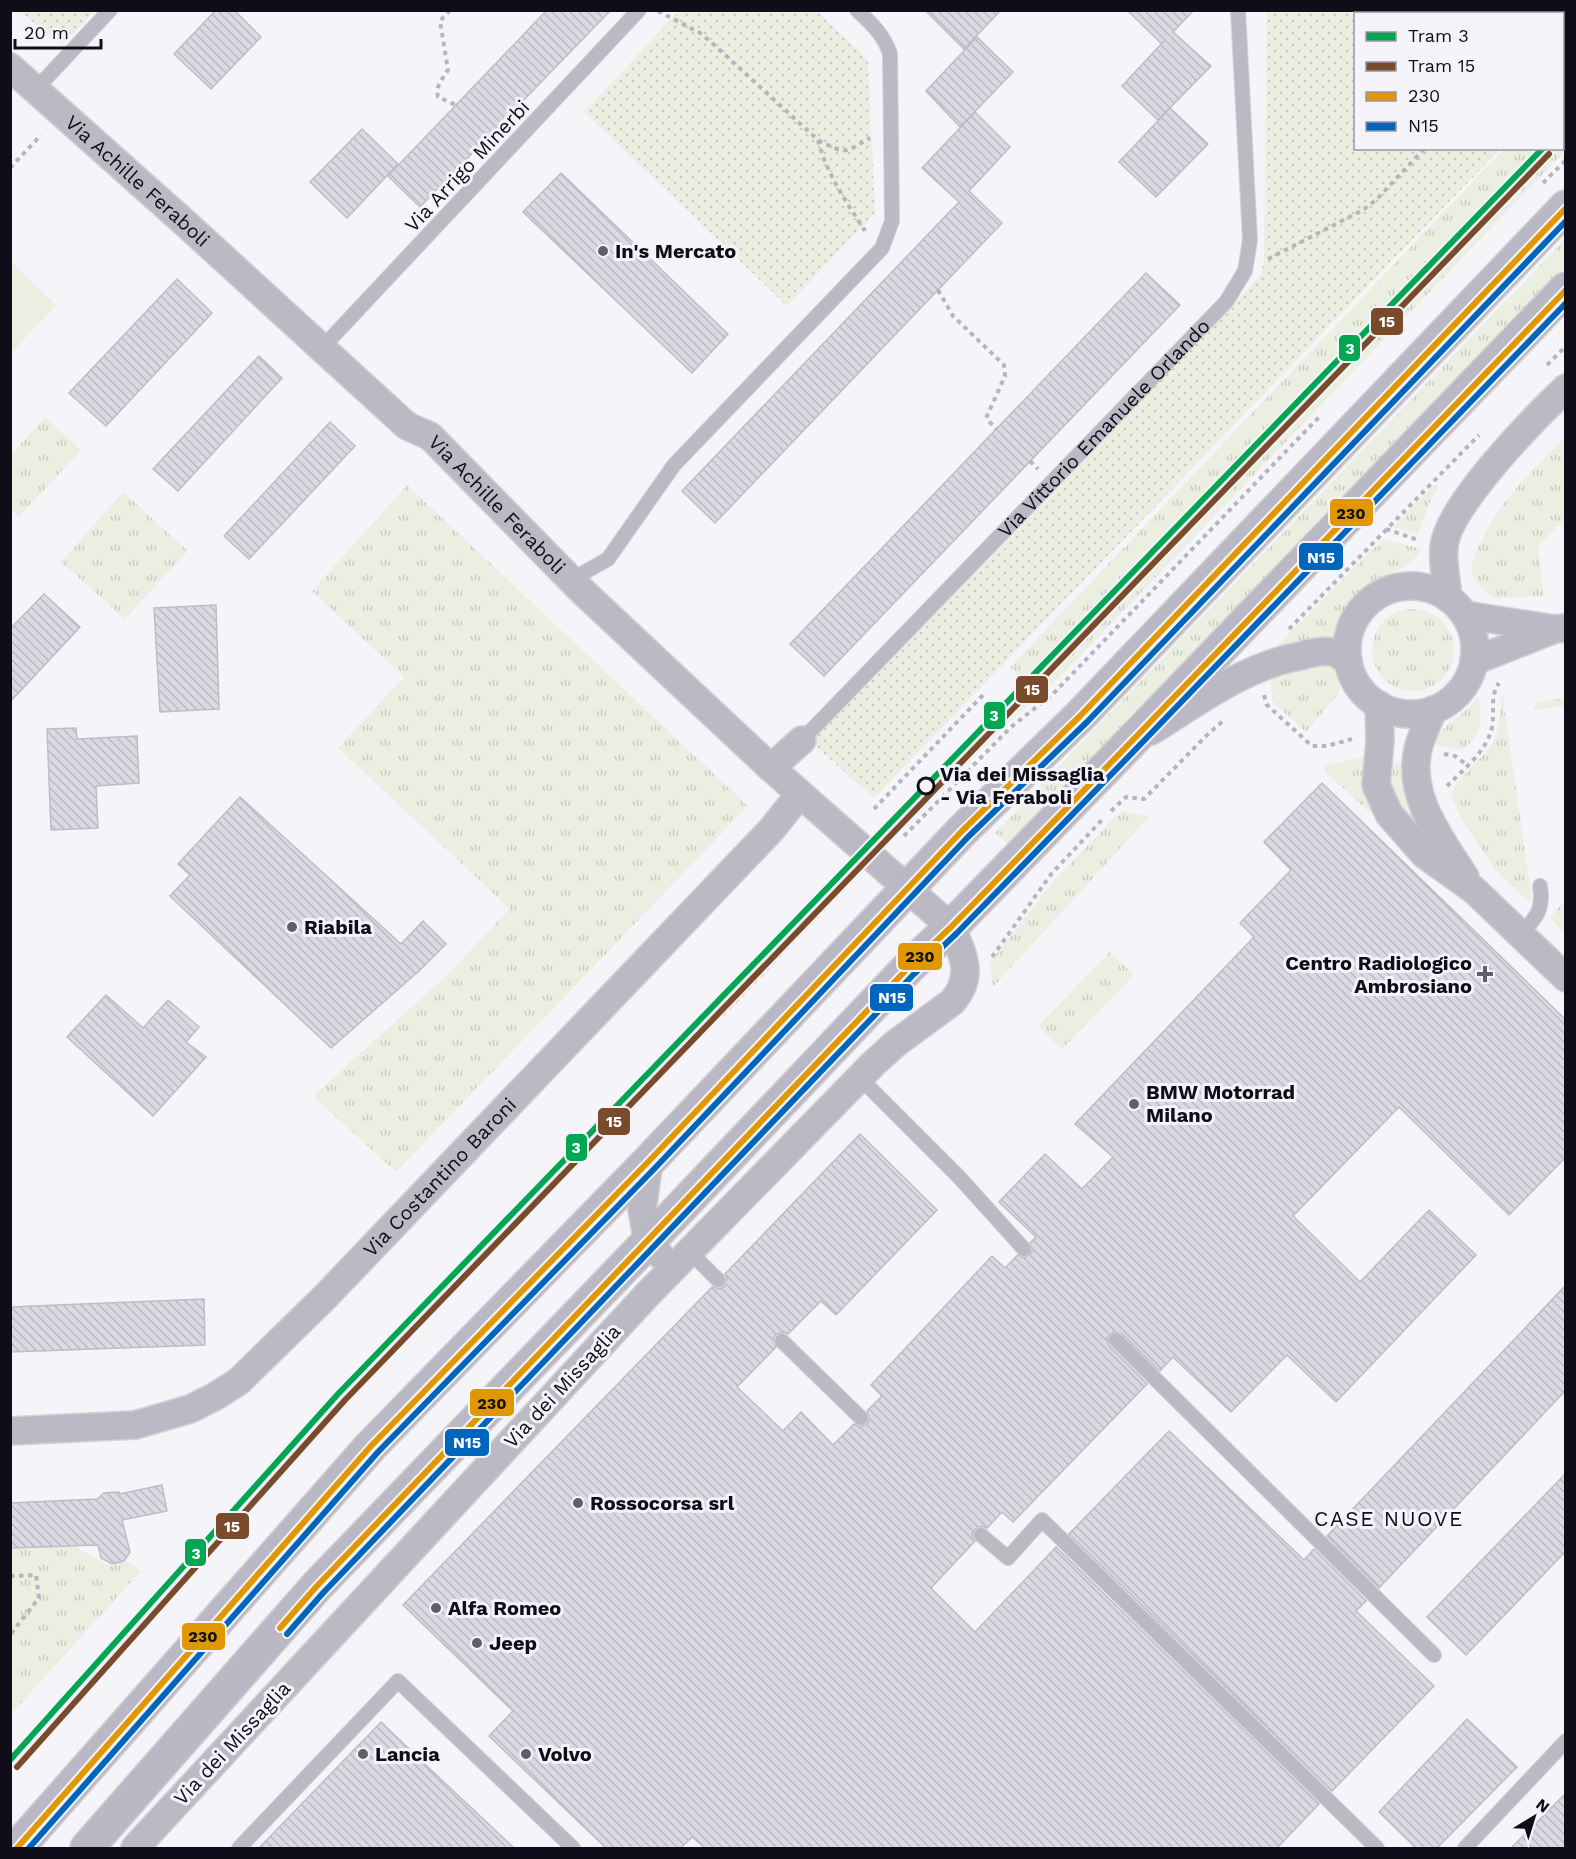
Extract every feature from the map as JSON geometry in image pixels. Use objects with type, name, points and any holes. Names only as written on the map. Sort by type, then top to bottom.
[{"type":"main road","points":[[17,1848],[371,1446],[649,1161],[962,831],[1088,707],[1566,207]]},
{"type":"main road","name":"Via dei Missaglia","points":[[87,1848],[316,1587],[908,968],[1130,744],[1566,289]]},
{"type":"street","name":"Via Achille Feraboli","points":[[10,67],[407,426],[430,436],[571,580],[771,768],[951,927]]},
{"type":"street","points":[[1403,586],[1433,544],[1451,526],[1476,484],[1566,388]]},
{"type":"street","points":[[1433,544],[1456,606],[1474,637],[1474,661],[1470,676],[1462,689],[1447,703],[1433,710],[1402,713],[1379,705],[1357,683],[1348,661],[1347,645],[1351,629],[1362,609],[1380,593],[1403,586],[1427,588],[1456,606],[1560,629]]},
{"type":"street","points":[[1474,661],[1560,629]]},
{"type":"street","points":[[1130,744],[1263,665],[1320,652],[1335,652],[1348,661]]},
{"type":"street","points":[[1379,705],[1380,741],[1376,785],[1389,814],[1425,855],[1474,890],[1566,978]]},
{"type":"street","points":[[1433,710],[1418,749],[1416,785],[1430,822],[1474,890]]},
{"type":"street","name":"Via Vittorio Emanuele Orlando","points":[[771,768],[802,740]]},
{"type":"street","name":"Via Costantino Baroni","points":[[10,1431],[135,1425],[190,1409],[238,1382],[326,1296],[772,829],[800,794]]},
{"type":"street","name":"Via dei Missaglia","points":[[135,1848],[681,1260],[895,1044],[952,1002],[960,993],[964,983],[964,957],[951,927]]},
{"type":"street","points":[[649,1161],[642,1210],[648,1242],[681,1260]]},
{"type":"lane","points":[[36,89],[110,10]]},
{"type":"lane","name":"Via Arrigo Minerbi","points":[[321,348],[639,10]]},
{"type":"lane","points":[[571,580],[608,559],[674,465],[882,248],[892,221],[890,54],[885,40],[876,28],[857,10]]},
{"type":"lane","name":"Via Vittorio Emanuele Orlando","points":[[802,740],[1226,302],[1245,271],[1250,240],[1238,10]]},
{"type":"lane","points":[[1520,935],[1539,911],[1542,900],[1540,886]]},
{"type":"lane","points":[[860,1078],[959,1177],[1024,1249]]},
{"type":"lane","points":[[681,1260],[718,1280]]},
{"type":"lane","points":[[1116,1340],[1434,1655]]},
{"type":"lane","points":[[782,1341],[861,1418]]},
{"type":"lane","points":[[981,1534],[1008,1558],[1042,1520],[1377,1848]]},
{"type":"lane","points":[[239,1848],[398,1681],[573,1848]]},
{"type":"lane","points":[[1465,1848],[1566,1741]]},
{"type":"path","points":[[450,10],[440,21],[448,70],[437,93],[438,97],[456,105]]},
{"type":"path","points":[[657,10],[700,33],[818,140],[834,149],[846,151],[855,149],[872,138],[891,140]]},
{"type":"path","points":[[10,168],[41,135]]},
{"type":"path","points":[[818,140],[829,174],[865,231],[882,248]]},
{"type":"path","points":[[1245,271],[1363,210],[1377,199],[1423,150]]},
{"type":"path","points":[[1541,186],[1566,160]]},
{"type":"path","points":[[938,290],[953,316],[1006,369],[987,416],[996,429]]},
{"type":"path","points":[[1546,367],[1566,346]]},
{"type":"path","points":[[904,836],[1011,727],[1053,694],[1326,410]]},
{"type":"path","points":[[1285,633],[1484,430]]},
{"type":"path","points":[[1382,525],[1386,530],[1433,544]]},
{"type":"path","points":[[1445,792],[1485,744],[1491,733],[1494,690],[1507,676]]},
{"type":"path","points":[[874,809],[985,693]]},
{"type":"path","points":[[1264,698],[1267,705],[1312,746],[1327,746],[1357,738]]},
{"type":"path","points":[[986,963],[1052,873],[1104,818],[1126,796],[1144,799],[1206,736],[1233,713]]},
{"type":"path","points":[[1438,753],[1455,756],[1467,765]]},
{"type":"path","points":[[722,1015],[846,886]]},
{"type":"path","points":[[10,1576],[36,1575],[39,1599],[10,1635]]},
{"type":"green space","points":[[680,10],[817,11],[868,60],[875,213],[787,306],[584,112]]},
{"type":"green space","points":[[19,11],[95,11],[62,45]]},
{"type":"green space","points":[[1267,11],[1565,11],[1566,80],[1564,82],[1564,12],[1354,12],[1354,150],[1499,150],[874,798],[811,742],[1261,275],[1264,260]]},
{"type":"green space","points":[[1564,85],[1565,151],[1061,676],[1010,721],[908,825],[901,820],[1030,686],[1010,667],[1503,150],[1564,150]]},
{"type":"green space","points":[[1565,239],[1565,267],[1009,845],[995,833]]},
{"type":"green space","points":[[11,262],[56,305],[10,353]]},
{"type":"green space","points":[[45,417],[81,450],[19,517],[11,509],[11,455]]},
{"type":"green space","points":[[1565,437],[1565,518],[1538,547],[1544,596],[1494,598],[1474,579],[1472,565],[1475,552],[1490,524],[1509,497]]},
{"type":"green space","points":[[1435,484],[1439,486],[1429,504],[1418,534],[1393,527]]},
{"type":"green space","points":[[407,485],[748,806],[396,1172],[313,1096],[446,976],[510,909],[338,748],[404,677],[312,591]]},
{"type":"green space","points":[[123,492],[188,551],[125,619],[61,562]]},
{"type":"green space","points":[[1383,539],[1422,549],[1406,566],[1370,584],[1353,598],[1332,640],[1271,652]]},
{"type":"green space","points":[[1405,609],[1421,609],[1436,615],[1448,627],[1454,642],[1454,658],[1448,673],[1436,685],[1421,691],[1405,691],[1390,685],[1378,673],[1372,658],[1372,642],[1378,627],[1390,615]]},
{"type":"green space","points":[[1326,664],[1335,670],[1340,682],[1338,694],[1306,732],[1273,703],[1270,677],[1291,669]]},
{"type":"green space","points":[[1502,692],[1532,899],[1529,902],[1497,872],[1460,817],[1451,796],[1463,776],[1488,750],[1495,738],[1499,726]]},
{"type":"green space","points":[[1478,697],[1481,712],[1479,727],[1467,746],[1460,750],[1433,744],[1444,729]]},
{"type":"green space","points":[[1565,698],[1565,706],[1535,710],[1534,707],[1538,702]]},
{"type":"green space","points":[[1362,757],[1365,759],[1365,785],[1374,810],[1369,812],[1326,772],[1325,768],[1327,765]]},
{"type":"green space","points":[[1388,762],[1408,765],[1432,841],[1407,822],[1389,790]]},
{"type":"green space","points":[[1121,811],[1149,817],[993,987],[990,962],[1052,883]]},
{"type":"green space","points":[[1565,900],[1565,933],[1550,918]]},
{"type":"green space","points":[[1110,952],[1134,975],[1062,1049],[1038,1026]]},
{"type":"green space","points":[[74,1546],[111,1566],[127,1561],[141,1571],[11,1714],[11,1548]]},
{"type":"building","points":[[216,10],[234,10],[261,37],[211,89],[174,54]]},
{"type":"building","points":[[547,10],[611,10],[420,207],[388,176]]},
{"type":"building","points":[[925,10],[1001,10],[964,49]]},
{"type":"building","points":[[1127,10],[1194,10],[1173,32],[1211,66],[1158,120],[1122,86],[1162,44]]},
{"type":"building","points":[[977,37],[1013,72],[960,127],[926,91]]},
{"type":"building","points":[[1170,108],[1208,144],[1156,197],[1119,162]]},
{"type":"building","points":[[975,112],[1010,147],[969,191],[1002,223],[715,523],[682,491],[959,202],[922,168]]},
{"type":"building","points":[[362,129],[398,164],[347,218],[310,182]]},
{"type":"building","name":"In's Mercato","points":[[561,173],[728,334],[692,373],[523,212]]},
{"type":"building","points":[[1146,273],[1180,305],[824,676],[790,644]]},
{"type":"building","points":[[177,279],[212,313],[106,426],[69,393]]},
{"type":"building","points":[[259,356],[282,378],[178,491],[153,469]]},
{"type":"building","points":[[330,422],[355,446],[249,559],[224,536]]},
{"type":"building","points":[[44,594],[80,627],[10,702],[10,629]]},
{"type":"building","points":[[216,605],[219,709],[160,712],[154,608]]},
{"type":"building","points":[[76,728],[77,739],[137,736],[139,783],[96,786],[98,828],[51,830],[47,729]]},
{"type":"building","points":[[1322,783],[1566,1020],[1566,1157],[1509,1215],[1399,1107],[1293,1216],[1360,1282],[1429,1210],[1476,1255],[1336,1402],[1287,1355],[1231,1412],[1173,1357],[1160,1371],[1122,1334],[1113,1332],[1107,1338],[1109,1346],[1147,1384],[1013,1522],[1002,1512],[987,1528],[982,1526],[975,1529],[972,1534],[975,1541],[931,1588],[975,1632],[1056,1547],[1319,1804],[1277,1848],[705,1848],[692,1837],[681,1848],[606,1848],[489,1736],[513,1711],[403,1605],[712,1287],[720,1289],[725,1286],[727,1278],[725,1274],[860,1134],[937,1210],[836,1315],[821,1301],[788,1334],[784,1332],[776,1334],[773,1339],[776,1347],[737,1387],[783,1431],[801,1412],[833,1445],[854,1424],[859,1427],[867,1425],[870,1420],[867,1411],[882,1396],[871,1385],[992,1256],[1005,1268],[1018,1255],[1025,1258],[1032,1252],[1030,1243],[1036,1237],[999,1202],[1045,1154],[1082,1189],[1113,1157],[1075,1124],[1254,937],[1240,923],[1291,870],[1264,842]]},
{"type":"building","name":"Riabila","points":[[240,797],[401,944],[423,921],[446,944],[419,971],[331,1048],[170,896],[190,875],[178,864]]},
{"type":"building","points":[[106,995],[143,1028],[168,1000],[199,1027],[186,1042],[206,1057],[153,1116],[67,1037]]},
{"type":"building","points":[[1566,1285],[1566,1390],[1379,1588],[1327,1536]]},
{"type":"building","points":[[204,1299],[205,1345],[10,1352],[10,1307]]},
{"type":"building","points":[[1169,1431],[1304,1560],[1314,1549],[1366,1601],[1356,1611],[1434,1686],[1332,1791],[1069,1534]]},
{"type":"building","points":[[1566,1473],[1566,1551],[1466,1655],[1427,1617]]},
{"type":"building","points":[[162,1485],[167,1511],[122,1520],[130,1552],[124,1561],[112,1564],[101,1558],[98,1545],[10,1548],[10,1503],[97,1499],[104,1493],[119,1492],[120,1494]]},
{"type":"building","points":[[1467,1719],[1517,1767],[1437,1848],[1416,1848],[1379,1812]]},
{"type":"building","points":[[381,1722],[429,1768],[514,1848],[259,1848]]},
{"type":"building","points":[[1566,1793],[1566,1848],[1511,1848]]},
{"type":"tram line","name":"3","points":[[10,1760],[338,1394],[1541,150]]},
{"type":"tram line","name":"15","points":[[17,1767],[345,1400],[1549,154]]},
{"type":"transit line","name":"230","points":[[17,1848],[371,1446],[649,1161],[962,831],[1080,716],[1566,208]]},
{"type":"transit line","name":"N15","points":[[29,1848],[378,1452],[656,1167],[968,837],[1087,722],[1566,221]]},
{"type":"transit line","name":"230","points":[[280,1628],[316,1587],[908,968],[951,927],[1129,744],[1566,290]]},
{"type":"transit line","name":"N15","points":[[287,1634],[323,1593],[914,974],[957,933],[1135,750],[1566,303]]},
{"type":"place","name":"In's Mercato","points":[[603,251]]},
{"type":"place","name":"Via dei Missaglia - Via Feraboli","points":[[926,786]]},
{"type":"place","name":"Riabila","points":[[292,927]]},
{"type":"place","name":"Centro Radiologico Ambrosiano","points":[[1485,974]]},
{"type":"place","name":"BMW Motorrad Milano","points":[[1134,1104]]},
{"type":"place","name":"Rossocorsa srl","points":[[578,1503]]},
{"type":"place","name":"Alfa Romeo","points":[[436,1608]]},
{"type":"place","name":"Jeep","points":[[477,1643]]},
{"type":"place","name":"Lancia","points":[[363,1754]]},
{"type":"place","name":"Volvo","points":[[526,1754]]},
{"type":"district","name":"CASE NUOVE","points":[[1389,1518]]}]
